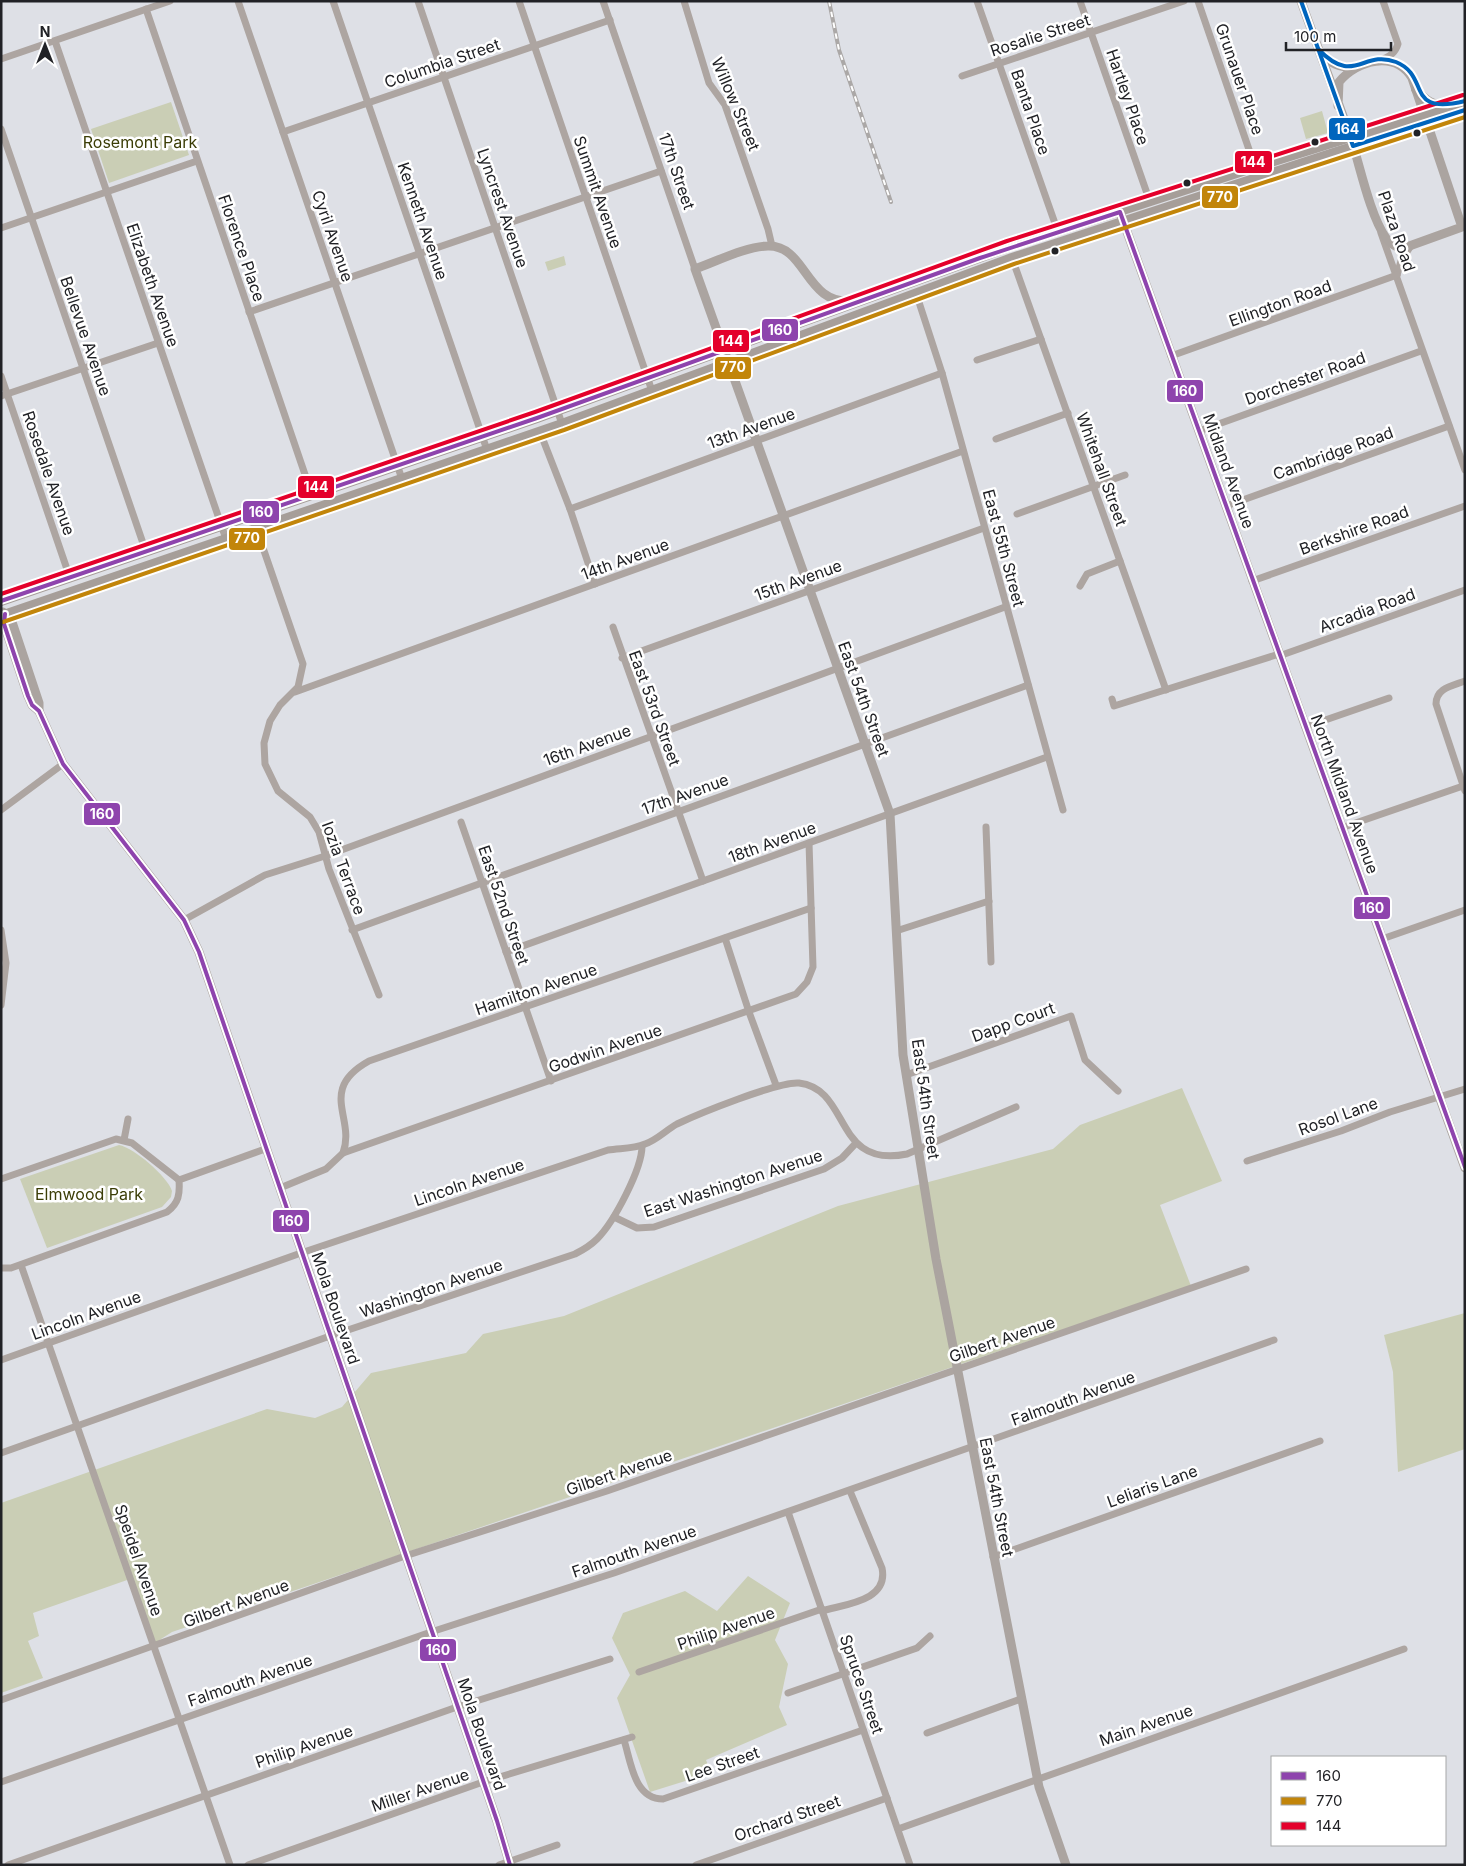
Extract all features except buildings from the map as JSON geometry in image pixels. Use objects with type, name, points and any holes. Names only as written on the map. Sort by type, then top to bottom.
[{"type":"main road","points":[[1416,89],[1425,100],[1432,104],[1463,105]]},
{"type":"main road","points":[[3,613],[540,432],[1122,217],[1426,119],[1463,105]]},
{"type":"main road","points":[[1,602],[558,411],[868,298],[1058,232],[1122,217],[1150,202],[1255,167],[1352,142]]},
{"type":"street","points":[[1,60],[170,1]]},
{"type":"street","name":"Cyril Avenue","points":[[238,1],[402,479]]},
{"type":"street","name":"Kenneth Avenue","points":[[333,1],[487,450]]},
{"type":"street","name":"Lyncrest Avenue","points":[[418,1],[562,424]]},
{"type":"street","name":"Summit Avenue","points":[[518,1],[652,391]]},
{"type":"street","name":"17th Street","points":[[603,1],[723,351]]},
{"type":"street","name":"Willow Street","points":[[684,1],[709,83],[725,105],[768,229],[772,246]]},
{"type":"street","name":"Banta Place","points":[[977,1],[1058,232]]},
{"type":"street","name":"Hartley Place","points":[[1080,1],[1150,202]]},
{"type":"street","name":"Rosalie Street","points":[[962,76],[1184,1]]},
{"type":"street","name":"Grunauer Place","points":[[1198,1],[1255,167]]},
{"type":"street","name":"Plaza Road","points":[[1301,1],[1352,142],[1383,243],[1397,275],[1421,351],[1465,470]]},
{"type":"street","points":[[1318,49],[1333,64],[1342,67],[1354,68],[1391,56],[1396,51],[1398,44],[1384,1]]},
{"type":"street","name":"Florence Place","points":[[146,10],[312,495]]},
{"type":"street","name":"Columbia Street","points":[[282,132],[610,20]]},
{"type":"street","name":"Elizabeth Avenue","points":[[55,41],[226,539]]},
{"type":"street","points":[[1378,223],[1386,238],[1394,246],[1402,249],[1464,229],[1416,89],[1407,69],[1390,60],[1381,60]]},
{"type":"street","points":[[1338,106],[1339,82],[1354,68]]},
{"type":"street","name":"Bellevue Avenue","points":[[1,129],[146,552]]},
{"type":"street","points":[[1,228],[198,161]]},
{"type":"street","points":[[249,312],[661,171]]},
{"type":"street","name":"Midland Avenue","points":[[1122,217],[1279,655]]},
{"type":"street","points":[[695,269],[757,248],[772,246],[788,252],[816,288],[828,298],[843,302],[868,298]]},
{"type":"street","points":[[1397,275],[1401,261],[1410,247]]},
{"type":"street","name":"Whitehall Street","points":[[1012,258],[1166,690]]},
{"type":"street","name":"Ellington Road","points":[[1172,356],[1397,275]]},
{"type":"street","name":"East 55th Street","points":[[916,293],[942,373],[1005,607],[1063,810]]},
{"type":"street","points":[[977,360],[1041,338]]},
{"type":"street","points":[[4,395],[158,343]]},
{"type":"street","name":"East 54th Street","points":[[723,351],[757,440],[890,814],[903,1055],[936,1259],[959,1368],[972,1448],[1037,1778],[1066,1865]]},
{"type":"street","name":"Dorchester Road","points":[[1199,431],[1421,351]]},
{"type":"street","name":"13th Avenue","points":[[570,509],[942,373]]},
{"type":"street","name":"Rosedale Avenue","points":[[1,376],[4,395],[70,578]]},
{"type":"street","points":[[996,439],[1068,413]]},
{"type":"street","name":"Cambridge Road","points":[[1226,506],[1449,426]]},
{"type":"street","points":[[540,432],[570,509],[595,584]]},
{"type":"street","name":"14th Avenue","points":[[295,692],[963,450]]},
{"type":"street","points":[[1017,514],[1125,475]]},
{"type":"street","name":"Berkshire Road","points":[[1252,581],[1465,506]]},
{"type":"street","name":"Iozia Terrace","points":[[252,516],[303,664],[301,681],[295,692],[282,704],[270,721],[264,743],[265,764],[278,791],[303,810],[315,824],[352,930],[379,995]]},
{"type":"street","name":"15th Avenue","points":[[622,658],[984,528]]},
{"type":"street","points":[[1080,586],[1087,574],[1120,561]]},
{"type":"street","name":"Arcadia Road","points":[[1112,699],[1114,706],[1166,690],[1279,655],[1465,590]]},
{"type":"street","name":"16th Avenue","points":[[184,920],[265,875],[325,856],[1005,607]]},
{"type":"street","name":"Mola Boulevard","points":[[3,613],[4,624],[32,705],[39,711],[63,764],[184,920],[205,969],[509,1863]]},
{"type":"street","name":"East 53rd Street","points":[[613,627],[622,658],[704,881]]},
{"type":"street","name":"North Midland Avenue","points":[[1279,655],[1465,1168]]},
{"type":"street","points":[[1341,828],[1464,788],[1436,704],[1438,694],[1441,691],[1465,682]]},
{"type":"street","name":"17th Avenue","points":[[352,930],[1028,685]]},
{"type":"street","points":[[1305,727],[1389,698]]},
{"type":"street","name":"18th Avenue","points":[[506,952],[1047,758]]},
{"type":"street","points":[[1,810],[63,764]]},
{"type":"street","name":"East 52nd Street","points":[[461,822],[551,1081]]},
{"type":"street","points":[[986,827],[991,962]]},
{"type":"street","name":"Godwin Avenue","points":[[280,1188],[326,1169],[333,1165],[343,1153],[790,998],[807,982],[813,967],[809,843]]},
{"type":"street","points":[[896,931],[989,901]]},
{"type":"street","name":"Hamilton Avenue","points":[[343,1153],[347,1137],[342,1116],[341,1098],[348,1079],[361,1066],[811,908]]},
{"type":"street","points":[[1382,939],[1465,910]]},
{"type":"street","points":[[1,930],[6,963],[1,1005]]},
{"type":"street","points":[[725,938],[749,1012],[776,1085]]},
{"type":"street","name":"Dapp Court","points":[[906,1075],[1071,1016],[1085,1060],[1118,1091]]},
{"type":"street","name":"Lincoln Avenue","points":[[1,1360],[301,1253],[608,1150],[642,1146],[679,1123],[776,1085],[801,1083],[817,1089],[830,1101],[848,1134],[856,1142],[869,1152],[888,1156],[907,1154],[918,1150],[1016,1107]]},
{"type":"street","name":"Rosol Lane","points":[[1247,1161],[1334,1133],[1390,1112],[1465,1089]]},
{"type":"street","points":[[124,1140],[128,1119]]},
{"type":"street","points":[[1,1179],[116,1139],[132,1143],[179,1180],[180,1193],[174,1206],[167,1212],[21,1265],[1,1268]]},
{"type":"street","name":"East Washington Avenue","points":[[614,1217],[638,1228],[654,1227],[824,1169],[842,1158],[856,1142]]},
{"type":"street","name":"Washington Avenue","points":[[1,1453],[330,1336],[575,1254],[597,1240],[614,1217],[639,1164],[642,1146]]},
{"type":"street","points":[[179,1180],[266,1149]]},
{"type":"street","name":"Speidel Avenue","points":[[21,1265],[230,1865]]},
{"type":"street","name":"Gilbert Avenue","points":[[1,1700],[405,1556],[607,1491],[1246,1269]]},
{"type":"street","name":"Falmouth Avenue","points":[[1,1782],[431,1632],[614,1573],[1274,1340]]},
{"type":"street","name":"Leliaris Lane","points":[[993,1557],[1320,1441]]},
{"type":"street","name":"Philip Avenue","points":[[639,1672],[822,1610],[871,1596],[883,1581],[882,1568],[850,1491]]},
{"type":"street","name":"Spruce Street","points":[[788,1512],[910,1865]]},
{"type":"street","points":[[788,1693],[916,1648],[930,1636]]},
{"type":"street","name":"Main Avenue","points":[[898,1829],[1404,1649]]},
{"type":"street","name":"Philip Avenue","points":[[8,1865],[457,1707],[610,1659]]},
{"type":"street","points":[[927,1733],[1021,1699]]},
{"type":"street","name":"Lee Street","points":[[624,1740],[640,1789],[650,1797],[663,1798],[863,1730]]},
{"type":"street","name":"Miller Avenue","points":[[248,1865],[483,1782],[632,1737]]},
{"type":"street","name":"Orchard Street","points":[[696,1865],[887,1798]]},
{"type":"street","points":[[499,1865],[557,1845]]},
{"type":"green space","name":"Rosemont Park","points":[[171,102],[189,155],[109,183],[91,129]]},
{"type":"green space","points":[[1322,111],[1328,133],[1306,139],[1300,118]]},
{"type":"green space","points":[[564,256],[566,265],[548,271],[545,262]]},
{"type":"green space","points":[[1182,1088],[1222,1181],[1160,1205],[1191,1286],[172,1632],[161,1639],[154,1647],[130,1579],[33,1613],[39,1636],[28,1641],[43,1678],[1,1693],[1,1503],[267,1409],[315,1418],[342,1407],[371,1373],[466,1353],[483,1334],[564,1316],[838,1206],[1053,1149],[1080,1125]]},
{"type":"green space","name":"Elmwood Park","points":[[119,1145],[133,1151],[164,1178],[172,1191],[171,1197],[162,1207],[47,1248],[20,1179]]},
{"type":"green space","points":[[1465,1313],[1465,1449],[1398,1472],[1393,1372],[1384,1335]]},
{"type":"green space","points":[[748,1576],[790,1603],[775,1640],[788,1664],[779,1707],[787,1725],[706,1760],[711,1773],[650,1792],[617,1698],[630,1675],[612,1638],[623,1613],[685,1591],[717,1611]]},
{"type":"railway","points":[[829,1],[839,50],[891,202]]},
{"type":"transit line","name":"164","points":[[1301,1],[1353,146],[1465,110]]},
{"type":"transit line","name":"164","points":[[1318,49],[1331,60],[1341,65],[1358,65],[1384,59],[1396,62],[1407,68],[1426,99],[1433,103],[1446,104],[1465,101]]},
{"type":"transit line","name":"144","points":[[1,594],[535,412],[1007,241],[1463,95]]},
{"type":"transit line","name":"770","points":[[3,622],[564,430],[1014,264],[1465,117]]},
{"type":"transit line","name":"160","points":[[1,601],[537,418],[980,258],[1120,212],[1465,1167]]},
{"type":"transit line","name":"160","points":[[5,614],[4,624],[28,696],[32,705],[39,711],[63,764],[184,920],[199,952],[497,1821],[510,1865]]}]
